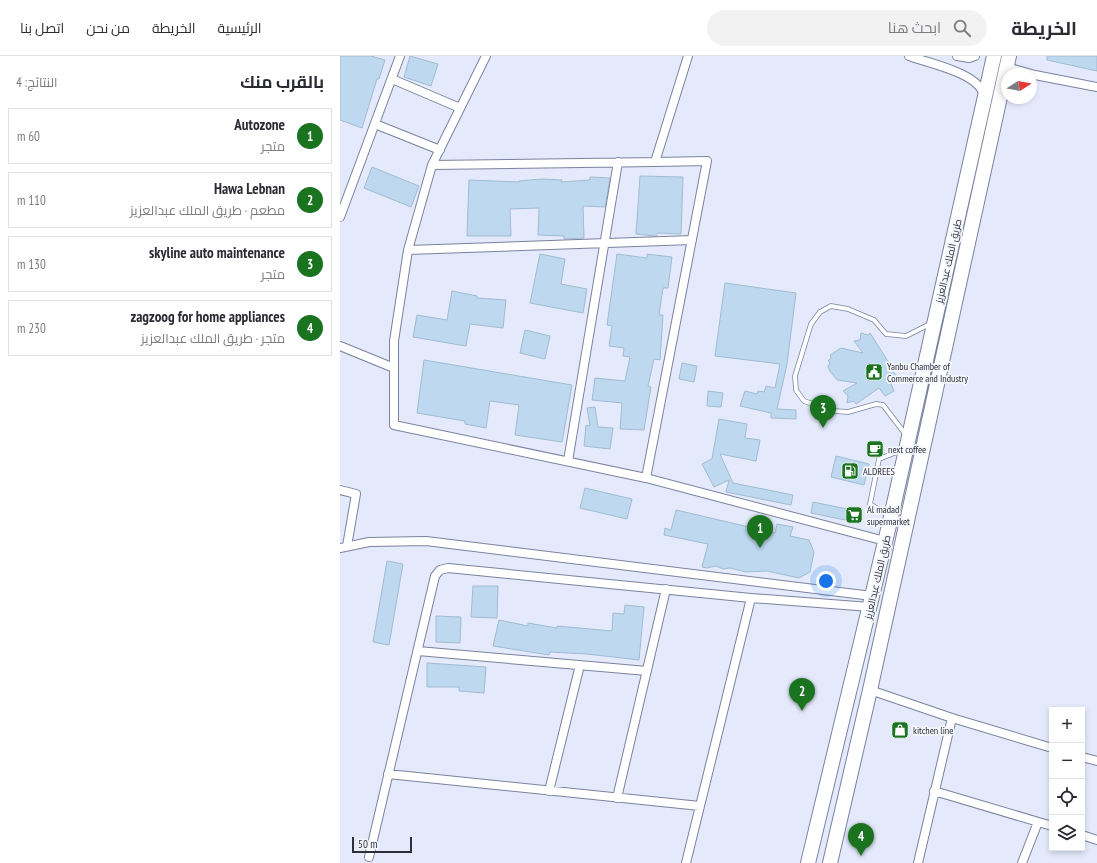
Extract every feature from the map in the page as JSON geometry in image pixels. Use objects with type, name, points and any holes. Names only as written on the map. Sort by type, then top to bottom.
[{"type":"highway","name":"طريق الملك عبدالعزيز","points":[[808,863],[892,517],[907,443],[994,56]]},
{"type":"highway","name":"طريق الملك عبدالعزيز","points":[[830,863],[870,690],[1008,62]]},
{"type":"street","points":[[340,217],[400,56]]},
{"type":"street","points":[[486,56],[432,165],[408,250],[394,341],[394,425],[646,478],[885,541]]},
{"type":"street","points":[[655,162],[688,56]]},
{"type":"street","points":[[909,56],[970,78],[981,88],[984,98]]},
{"type":"street","points":[[957,56],[969,58],[975,56]]},
{"type":"street","points":[[1008,62],[1035,75],[1097,87]]},
{"type":"street","points":[[392,79],[460,108]]},
{"type":"street","points":[[375,124],[440,150]]},
{"type":"street","points":[[432,165],[707,161],[646,478]]},
{"type":"street","points":[[568,461],[618,162]]},
{"type":"street","points":[[408,250],[692,240]]},
{"type":"street","points":[[340,346],[394,368]]},
{"type":"street","points":[[340,490],[356,494],[343,547],[369,542],[426,541],[871,602]]},
{"type":"street","points":[[369,857],[435,576],[440,570],[448,568],[751,598],[871,602]]},
{"type":"street","points":[[617,798],[666,589]]},
{"type":"street","points":[[686,863],[751,598]]},
{"type":"street","points":[[418,651],[647,671]]},
{"type":"street","points":[[549,791],[580,665]]},
{"type":"street","points":[[870,690],[952,718],[1049,747]]},
{"type":"street","points":[[920,862],[934,791],[952,718]]},
{"type":"street","points":[[1085,758],[1097,761]]},
{"type":"street","points":[[388,774],[700,806]]},
{"type":"street","points":[[934,791],[1049,825]]},
{"type":"street","points":[[1022,863],[1038,822]]},
{"type":"street","points":[[1085,836],[1097,840]]},
{"type":"lane","points":[[892,517],[870,504],[879,459],[907,443],[883,405],[876,404],[848,412],[834,411],[804,401],[796,390],[795,376],[811,324],[820,312],[831,306],[848,310],[874,320],[886,334],[906,336],[934,322]]},
{"type":"building","points":[[340,56],[371,56],[385,60],[379,79],[377,79],[362,128],[340,120]]},
{"type":"building","points":[[410,56],[438,64],[431,86],[404,77]]},
{"type":"building","points":[[1047,56],[1097,56],[1097,71],[1047,60]]},
{"type":"building","points":[[372,167],[419,186],[411,207],[364,188]]},
{"type":"building","points":[[640,176],[683,177],[681,234],[658,233],[656,236],[636,234]]},
{"type":"building","points":[[590,177],[610,178],[605,207],[583,206],[584,238],[564,239],[564,236],[538,235],[539,208],[510,209],[511,236],[467,236],[469,180],[519,182],[542,179],[562,180],[561,182],[590,180]]},
{"type":"building","points":[[540,254],[565,259],[561,284],[587,289],[583,313],[530,303]]},
{"type":"building","points":[[617,254],[647,258],[647,254],[672,257],[668,288],[663,288],[659,315],[663,315],[660,360],[654,359],[648,386],[651,387],[644,430],[620,429],[622,403],[592,400],[595,378],[625,381],[630,357],[623,356],[624,348],[609,346],[612,326],[607,325]]},
{"type":"building","points":[[725,283],[796,293],[787,364],[777,409],[796,410],[796,419],[771,418],[771,413],[740,406],[745,391],[757,394],[758,391],[764,392],[766,386],[775,388],[780,364],[715,356]]},
{"type":"building","points":[[452,291],[477,296],[477,298],[506,300],[503,328],[470,324],[466,346],[413,337],[417,315],[447,320]]},
{"type":"building","points":[[525,330],[550,336],[545,359],[520,353]]},
{"type":"building","points":[[861,333],[868,335],[870,333],[889,363],[891,362],[896,370],[893,371],[899,381],[891,384],[894,391],[885,396],[879,388],[856,404],[853,401],[847,403],[848,396],[843,391],[857,383],[837,380],[828,367],[830,363],[828,361],[831,358],[830,355],[841,348],[863,353],[854,341],[860,340]]},
{"type":"building","points":[[424,360],[572,385],[562,442],[515,435],[519,405],[490,401],[486,428],[465,424],[465,421],[417,413]]},
{"type":"building","points":[[682,363],[697,366],[694,382],[679,379]]},
{"type":"building","points":[[708,391],[723,393],[721,407],[707,406]]},
{"type":"building","points":[[595,407],[598,427],[613,428],[610,449],[584,446],[586,425],[590,426],[587,408]]},
{"type":"building","points":[[719,419],[747,424],[745,438],[760,440],[756,461],[720,454],[733,483],[793,495],[791,505],[726,492],[729,480],[714,487],[702,464],[712,459]]},
{"type":"building","name":"ALDREES","points":[[836,456],[869,464],[864,485],[831,477]]},
{"type":"building","points":[[585,488],[632,499],[627,519],[580,508]]},
{"type":"building","points":[[813,502],[847,509],[845,520],[811,513]]},
{"type":"building","points":[[676,510],[775,533],[777,524],[793,527],[790,536],[809,540],[814,552],[810,572],[799,578],[767,571],[746,572],[730,568],[723,569],[716,566],[707,568],[702,567],[708,544],[664,535],[665,528],[671,530]]},
{"type":"building","points":[[387,561],[403,564],[389,645],[373,642]]},
{"type":"building","points":[[473,586],[498,586],[497,618],[471,617]]},
{"type":"building","points":[[625,605],[644,607],[639,660],[587,654],[550,652],[549,655],[493,646],[499,620],[528,626],[528,623],[557,628],[557,626],[612,631],[613,613],[624,614]]},
{"type":"building","points":[[436,616],[461,617],[460,643],[436,642]]},
{"type":"building","points":[[427,663],[486,667],[484,693],[459,691],[459,687],[427,687]]},
{"type":"place","name":"Yanbu Chamber of Commerce and Industry","points":[[874,372]]},
{"type":"place","name":"skyline auto maintenance","points":[[823,428]]},
{"type":"place","name":"next coffee","points":[[875,449]]},
{"type":"place","name":"ALDREES","points":[[850,471]]},
{"type":"place","name":"Al madad supermarket","points":[[854,515]]},
{"type":"place","name":"Autozone","points":[[760,548]]},
{"type":"place","name":"Hawa Lebnan","points":[[802,711]]},
{"type":"place","name":"kitchen line","points":[[900,730]]},
{"type":"place","name":"zagzoog for home appliances","points":[[861,856]]}]
